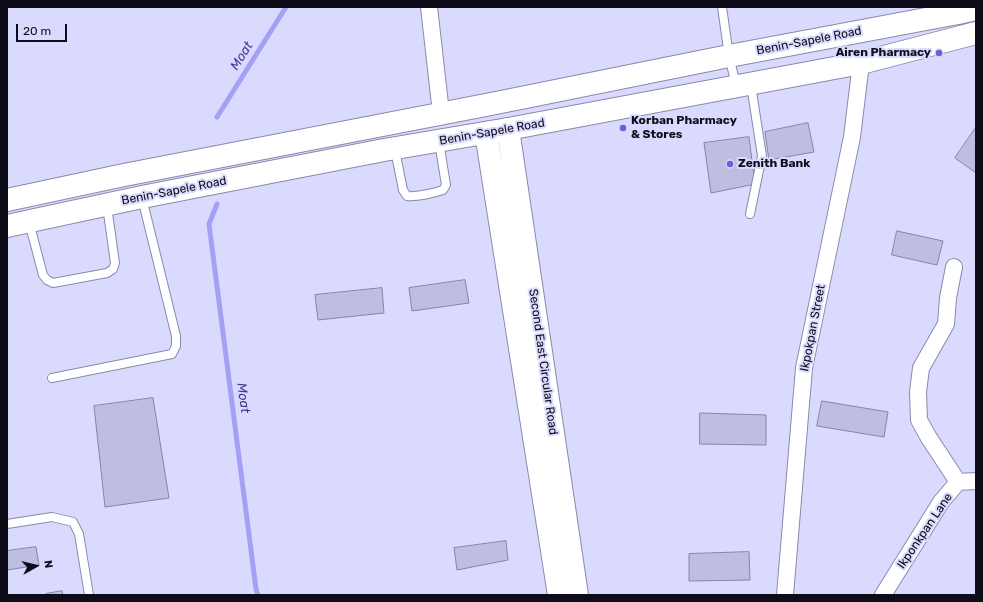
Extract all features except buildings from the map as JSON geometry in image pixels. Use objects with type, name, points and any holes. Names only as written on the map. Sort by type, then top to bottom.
[{"type":"main road","name":"Benin-Sapele Road","points":[[7,200],[124,175],[976,9]]},
{"type":"main road","name":"Benin-Sapele Road","points":[[7,226],[106,204],[395,148],[486,134],[861,64],[976,33]]},
{"type":"main road","name":"Second East Circular Road","points":[[508,130],[577,595]]},
{"type":"main road","name":"Second East Circular Road","points":[[486,134],[559,595]]},
{"type":"street","points":[[429,7],[441,114]]},
{"type":"street","name":"Ikpokpan Street","points":[[785,595],[804,368],[852,137],[861,64]]},
{"type":"street","points":[[954,266],[948,298],[946,324],[922,368],[918,392],[919,420],[958,482]]},
{"type":"street","name":"Ikponkpan Lane","points":[[883,595],[941,502],[958,482],[976,480]]},
{"type":"lane","points":[[722,7],[729,56],[744,85],[762,156],[750,214]]},
{"type":"lane","points":[[395,148],[403,190],[407,196],[438,192],[443,190],[446,185],[439,141]]},
{"type":"lane","points":[[52,378],[172,354],[176,346],[176,336],[142,197]]},
{"type":"lane","points":[[28,221],[43,275],[47,280],[53,283],[107,273],[113,269],[115,263],[106,204]]},
{"type":"lane","points":[[7,524],[52,517],[73,522],[79,534],[89,595]]},
{"type":"waterway","name":"Moat","points":[[217,117],[286,7]]},
{"type":"waterway","name":"Moat","points":[[217,204],[209,224],[258,595]]},
{"type":"place","name":"Airen Pharmacy","points":[[939,53]]},
{"type":"place","name":"Korban Pharmacy & Stores","points":[[623,128]]},
{"type":"place","name":"Zenith Bank","points":[[730,164]]}]
